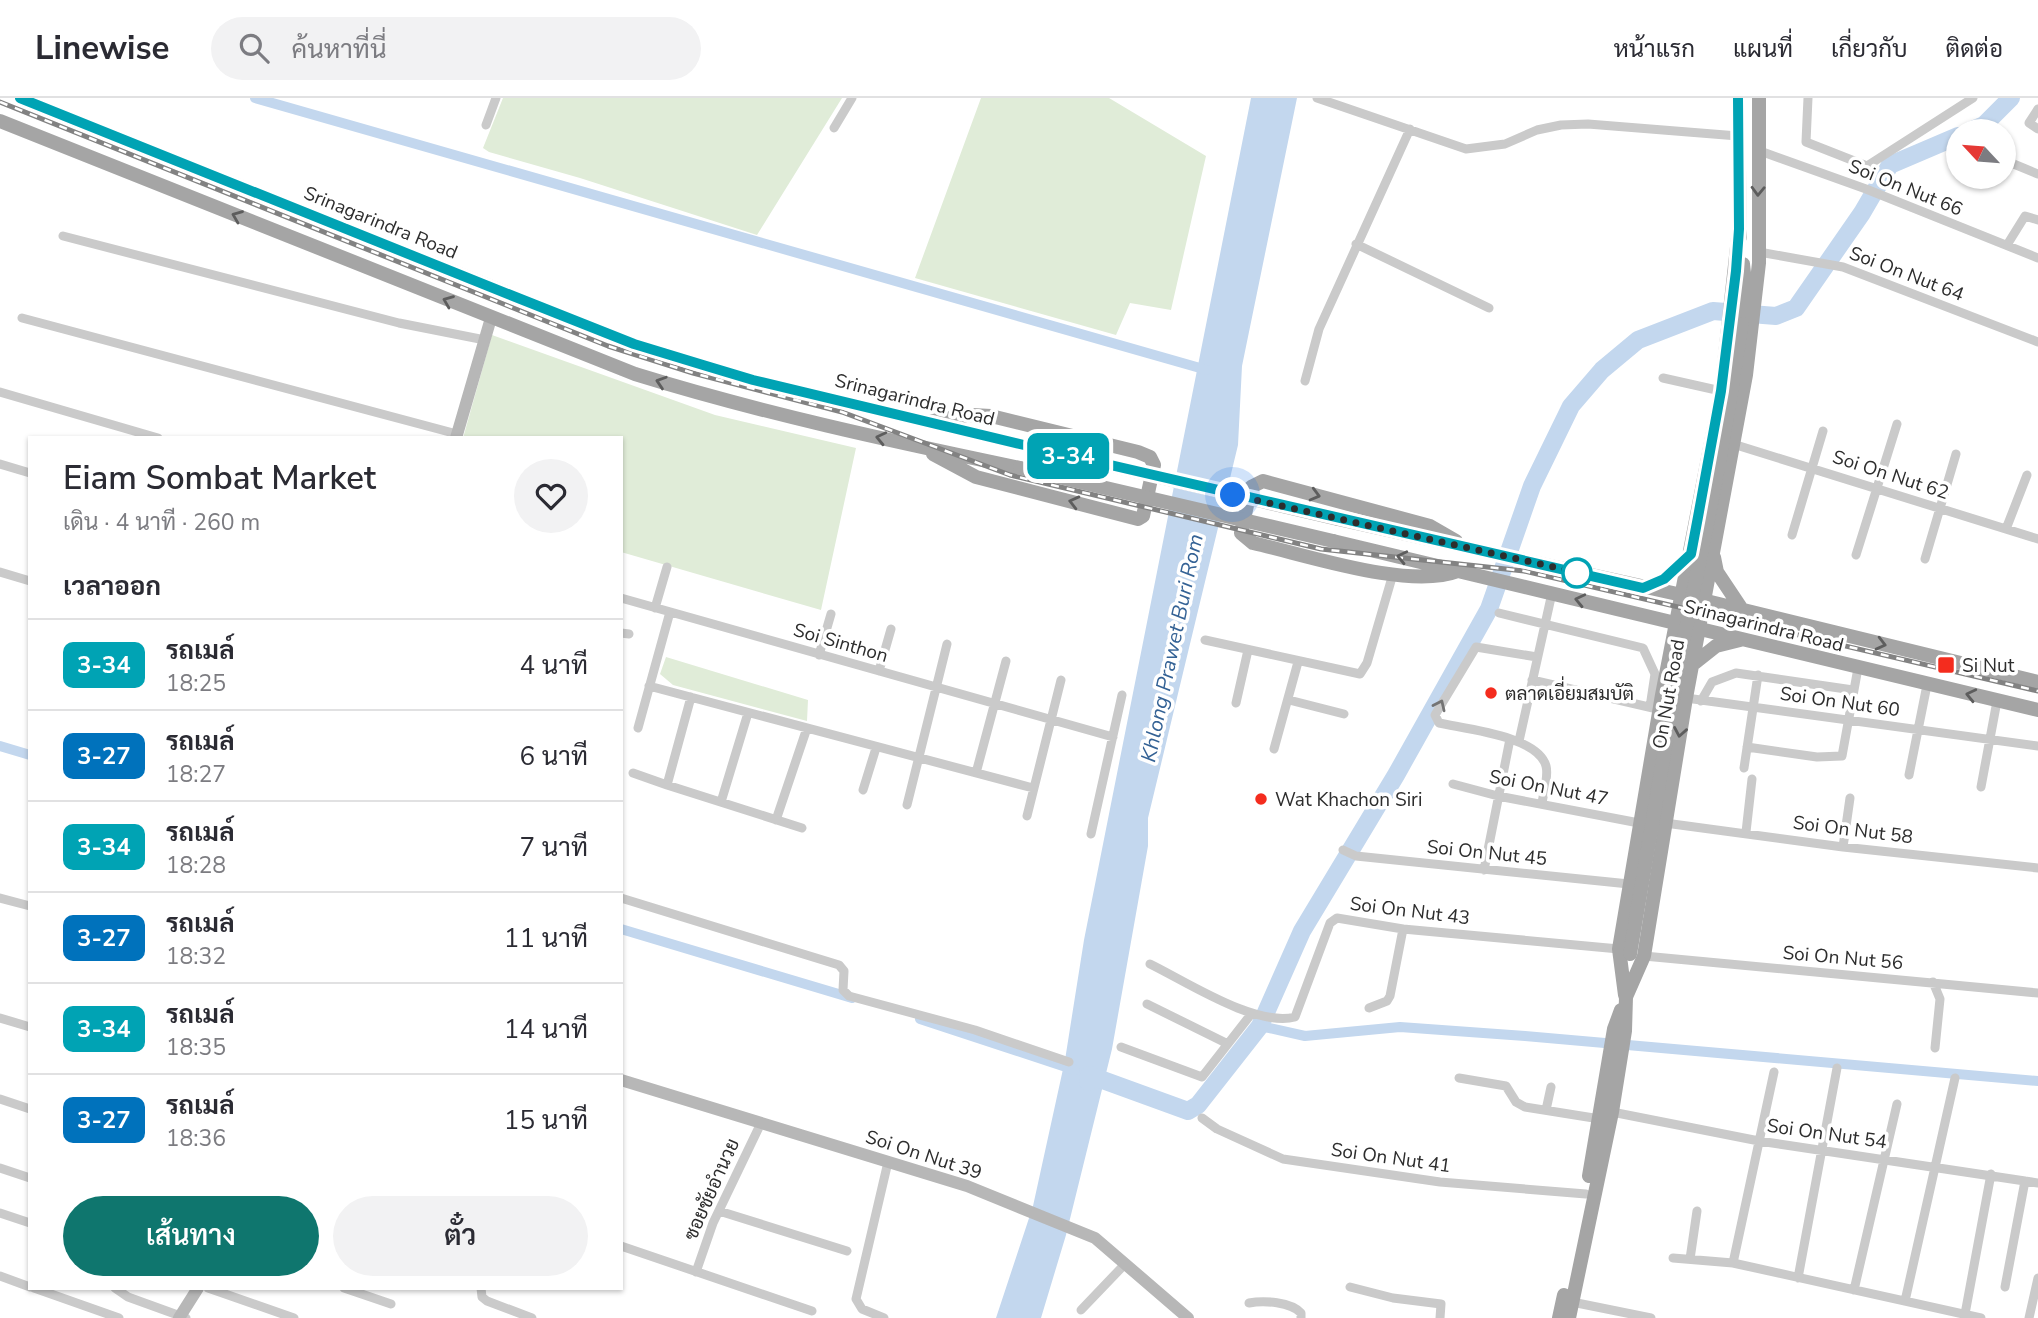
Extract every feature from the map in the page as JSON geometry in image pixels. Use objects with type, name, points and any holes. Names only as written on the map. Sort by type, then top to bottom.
[{"type":"main road","name":"Srinagarindra Road","points":[[20,98],[634,344],[753,380],[1338,519],[1682,595],[2038,682]]},
{"type":"main road","name":"On Nut Road","points":[[1631,953],[1629,884],[1657,704],[1670,659],[1691,554],[1726,358],[1739,229],[1738,98]]},
{"type":"main road","name":"On Nut Road","points":[[1631,953],[1694,699],[1692,664],[1748,359],[1759,275],[1759,98]]},
{"type":"main road","name":"Srinagarindra Road","points":[[0,121],[491,318],[635,374],[693,392],[1460,570],[2038,710]]},
{"type":"main road","name":"On Nut Road","points":[[1739,229],[1746,291]]},
{"type":"main road","name":"On Nut Road","points":[[1559,1318],[1568,1301],[1626,997],[1682,648],[1731,397],[1757,229]]},
{"type":"main road","points":[[923,447],[976,477],[1138,519],[1143,516],[1154,465],[1150,457],[1138,452],[991,416],[965,415],[927,422]]},
{"type":"main road","points":[[1460,570],[1436,578],[1392,574],[1248,541],[1241,533],[1251,487],[1263,481],[1430,526],[1466,547]]},
{"type":"main road","points":[[1698,517],[1707,530],[1719,522]]},
{"type":"main road","points":[[1643,588],[1664,579],[1691,554]]},
{"type":"main road","points":[[1713,556],[1717,572],[1743,611]]},
{"type":"main road","points":[[1636,613],[1663,632],[1669,642],[1670,659]]},
{"type":"main road","points":[[1692,664],[1716,646],[1741,640]]},
{"type":"main road","points":[[1657,704],[1678,689],[1694,699]]},
{"type":"main road","name":"On Nut Road","points":[[1569,1318],[1568,1301],[1586,1194],[1604,1114]]},
{"type":"street","points":[[486,125],[496,98]]},
{"type":"street","points":[[834,128],[852,98]]},
{"type":"street","points":[[1317,98],[1454,146],[1477,149],[1505,144],[1537,130],[1561,125],[1588,124],[1738,136]]},
{"type":"street","points":[[1808,98],[1805,142],[1867,166],[1973,98]]},
{"type":"street","points":[[2038,109],[2029,123],[2038,130]]},
{"type":"street","points":[[1305,381],[1319,328],[1410,130]]},
{"type":"street","name":"Soi On Nut 66","points":[[1760,151],[1866,189],[2038,258]]},
{"type":"street","points":[[2016,165],[2038,174]]},
{"type":"street","points":[[2007,245],[2025,216],[2038,220]]},
{"type":"street","points":[[63,236],[399,323],[485,340]]},
{"type":"street","points":[[1356,244],[1489,309]]},
{"type":"street","name":"Soi On Nut 64","points":[[1759,252],[1843,267],[2038,342]]},
{"type":"street","points":[[22,318],[457,436],[491,318]]},
{"type":"street","points":[[1663,378],[1721,391]]},
{"type":"street","points":[[0,392],[151,436]]},
{"type":"street","points":[[1856,555],[1897,424]]},
{"type":"street","points":[[1792,535],[1810,467],[1823,431]]},
{"type":"street","name":"Soi On Nut 62","points":[[1733,444],[2038,539]]},
{"type":"street","points":[[1925,559],[1956,454]]},
{"type":"street","points":[[0,464],[28,472]]},
{"type":"street","points":[[2006,529],[2026,475]]},
{"type":"street","points":[[655,608],[667,567]]},
{"type":"street","points":[[0,572],[28,580]]},
{"type":"street","points":[[1205,640],[1298,662],[1362,673],[1385,608],[1392,574]]},
{"type":"street","points":[[1484,870],[1497,796],[1532,680],[1552,593]]},
{"type":"street","name":"Soi Sinthon","points":[[623,599],[1113,737]]},
{"type":"street","points":[[638,727],[670,612]]},
{"type":"street","points":[[1500,613],[1643,648],[1656,674],[1657,704],[1532,680]]},
{"type":"street","points":[[820,655],[831,614]]},
{"type":"street","points":[[879,671],[891,629]]},
{"type":"street","points":[[907,805],[947,644]]},
{"type":"street","points":[[1537,657],[1493,647],[1476,647],[1435,715],[1439,723],[1514,740],[1541,754],[1547,768],[1542,804]]},
{"type":"street","points":[[1236,703],[1248,650]]},
{"type":"street","points":[[975,774],[1006,661]]},
{"type":"street","points":[[1274,749],[1298,662]]},
{"type":"street","points":[[1747,747],[1837,758],[1843,753],[1857,668]]},
{"type":"street","points":[[1694,699],[1721,678],[1736,673],[1758,674],[1853,690]]},
{"type":"street","points":[[1744,768],[1758,674]]},
{"type":"street","points":[[1027,816],[1061,680]]},
{"type":"street","points":[[1909,775],[1927,685]]},
{"type":"street","points":[[649,686],[1033,789]]},
{"type":"street","points":[[1091,834],[1122,695]]},
{"type":"street","points":[[667,785],[691,697]]},
{"type":"street","name":"Soi On Nut 60","points":[[1694,699],[2038,746]]},
{"type":"street","points":[[1289,700],[1344,714]]},
{"type":"street","points":[[1981,787],[1997,701]]},
{"type":"street","points":[[721,802],[748,713]]},
{"type":"street","points":[[776,820],[807,728]]},
{"type":"street","points":[[863,790],[876,748]]},
{"type":"street","points":[[634,774],[802,828]]},
{"type":"street","points":[[1746,832],[1752,779]]},
{"type":"street","name":"Soi On Nut 47","points":[[1453,784],[1497,796],[1639,823]]},
{"type":"street","points":[[1843,847],[1850,798]]},
{"type":"street","name":"Soi On Nut 58","points":[[1665,823],[1843,847],[2038,868]]},
{"type":"street","name":"Soi On Nut 45","points":[[1349,853],[1629,884]]},
{"type":"street","points":[[0,898],[28,905]]},
{"type":"street","points":[[623,899],[839,965],[844,971],[843,990],[849,996],[975,1030],[1069,1062]]},
{"type":"street","name":"Soi On Nut 43","points":[[1150,964],[1272,1019],[1295,1017],[1334,919],[1631,953]]},
{"type":"street","points":[[1368,1008],[1391,996],[1403,929]]},
{"type":"street","name":"Soi On Nut 56","points":[[1631,953],[2038,993]]},
{"type":"street","points":[[1933,982],[1940,999],[1935,1048]]},
{"type":"street","points":[[1147,1004],[1226,1043]]},
{"type":"street","points":[[1121,1047],[1202,1077],[1226,1043],[1256,1014]]},
{"type":"street","points":[[0,1018],[28,1026]]},
{"type":"street","points":[[1798,1278],[1837,1068]]},
{"type":"street","points":[[1733,1263],[1774,1072]]},
{"type":"street","name":"Soi On Nut 54","points":[[1459,1078],[1506,1086],[1516,1102],[1546,1110],[1604,1114],[1759,1141],[2038,1183]]},
{"type":"street","points":[[1905,1301],[1938,1167],[1955,1078]]},
{"type":"street","name":"Soi On Nut 39","points":[[623,1081],[967,1186],[1095,1238],[1188,1318]]},
{"type":"street","points":[[1546,1110],[1551,1087]]},
{"type":"street","points":[[0,1099],[28,1108]]},
{"type":"street","points":[[1854,1290],[1897,1104]]},
{"type":"street","name":"Soi On Nut 41","points":[[1202,1118],[1225,1133],[1283,1159],[1440,1182],[1586,1194]]},
{"type":"street","name":"ซอยชัยอำนวย","points":[[696,1272],[719,1211],[761,1123]]},
{"type":"street","points":[[884,1318],[862,1309],[856,1299],[888,1162]]},
{"type":"street","points":[[0,1168],[28,1177]]},
{"type":"street","points":[[1965,1314],[1991,1174]]},
{"type":"street","points":[[2004,1287],[2025,1181]]},
{"type":"street","points":[[719,1211],[847,1251]]},
{"type":"street","points":[[1690,1259],[1697,1211]]},
{"type":"street","points":[[0,1213],[28,1222]]},
{"type":"street","name":"ซอยชัยอำนวย","points":[[623,1248],[812,1311]]},
{"type":"street","points":[[1673,1258],[1733,1263],[1982,1318]]},
{"type":"street","points":[[1081,1310],[1125,1264]]},
{"type":"street","points":[[0,1276],[28,1286]]},
{"type":"street","points":[[2029,1318],[2038,1278]]},
{"type":"street","points":[[1350,1287],[1393,1298],[1441,1304],[1440,1318]]},
{"type":"street","points":[[41,1290],[120,1318]]},
{"type":"street","points":[[118,1290],[128,1297],[182,1317],[197,1290]]},
{"type":"street","points":[[214,1290],[294,1318]]},
{"type":"street","points":[[350,1290],[391,1304]]},
{"type":"street","points":[[481,1290],[482,1297],[487,1301],[532,1318]]},
{"type":"street","points":[[1250,1303],[1259,1301],[1295,1307],[1301,1318]]},
{"type":"street","points":[[1568,1301],[1651,1318]]},
{"type":"green space","points":[[503,98],[842,98],[757,235],[489,152],[483,148]]},
{"type":"green space","points":[[981,98],[1109,98],[1206,156],[1171,310],[1130,303],[1116,335],[915,278]]},
{"type":"green space","points":[[492,335],[715,415],[856,448],[821,610],[623,553],[623,436],[464,436]]},
{"type":"green space","points":[[666,657],[808,700],[807,721],[673,685],[660,674]]},
{"type":"water","name":"Khlong Prawet Buri Rom","points":[[1251,98],[1297,98],[1242,366],[1238,445],[1148,818],[1148,846],[1112,1049],[1066,1235],[1041,1318],[996,1318],[1033,1206],[1065,1060],[1084,940]]},
{"type":"waterway","points":[[255,98],[1207,370]]},
{"type":"waterway","points":[[1990,119],[2011,98]]},
{"type":"waterway","points":[[1088,1082],[1089,1075],[1188,1111],[1198,1105],[1260,1026],[1302,931],[1396,775],[1489,609],[1532,486],[1571,406],[1602,370],[1638,340],[1713,311],[1776,316],[1796,308],[1862,213],[1890,165],[1946,141]]},
{"type":"waterway","points":[[0,746],[28,754]]},
{"type":"waterway","points":[[623,930],[852,998]]},
{"type":"waterway","points":[[920,1019],[1075,1070]]},
{"type":"waterway","points":[[1260,1026],[1305,1036],[1400,1027],[2038,1081]]},
{"type":"railway","points":[[0,102],[608,346],[693,373],[842,412],[1010,475],[1321,549],[1524,571],[2038,691]]},
{"type":"bus line","name":"3-34","points":[[20,98],[634,344],[703,365],[753,380],[1024,445],[1643,588],[1664,579],[1691,554],[1721,391],[1736,271],[1739,229],[1738,98]]},
{"type":"place","name":"Si Nut","points":[[1946,665]]},
{"type":"place","name":"ตลาดเอี่ยมสมบัติ","points":[[1491,693]]},
{"type":"place","name":"Wat Khachon Siri","points":[[1261,799]]},
{"type":"route","points":[[1233,495],[1580,573],[1577,573]]}]
